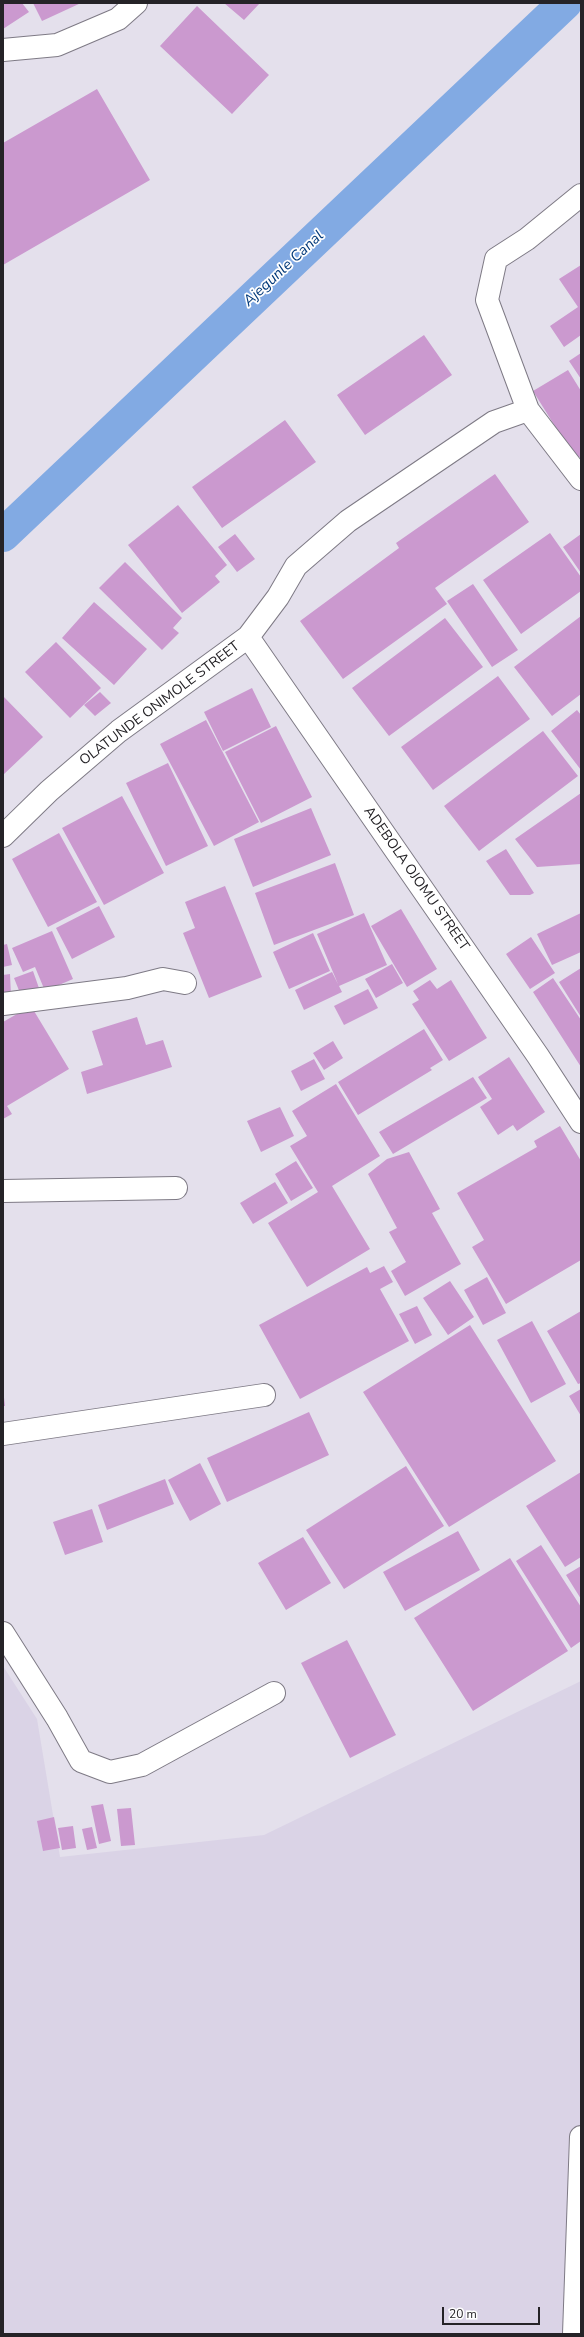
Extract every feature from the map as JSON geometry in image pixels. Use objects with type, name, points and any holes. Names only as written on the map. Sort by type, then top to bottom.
[{"type":"street","points":[[3,50],[57,45],[118,19],[136,3]]},
{"type":"street","points":[[581,195],[527,239],[496,259],[488,300],[528,410],[581,479]]},
{"type":"street","name":"OLATUNDE ONIMOLE STREET","points":[[3,836],[49,791],[119,731],[248,637],[278,597],[296,566],[348,521],[494,422],[528,410]]},
{"type":"street","name":"ADEBOLA OJOMU STREET","points":[[248,637],[538,1056],[581,1122]]},
{"type":"street","points":[[3,1004],[127,988],[164,979],[185,983]]},
{"type":"street","points":[[3,1191],[176,1188]]},
{"type":"street","points":[[3,1434],[264,1395]]},
{"type":"street","points":[[3,1633],[57,1718],[81,1761],[110,1772],[142,1765],[274,1693]]},
{"type":"street","points":[[574,2334],[581,2137]]},
{"type":"shaded area","points":[[3,1666],[37,1719],[60,1857],[264,1835],[581,1681],[581,2334],[3,2334]]},
{"type":"building","points":[[3,3],[22,3],[29,12],[3,29]]},
{"type":"building","points":[[33,3],[81,3],[42,21]]},
{"type":"building","points":[[224,3],[260,3],[244,20]]},
{"type":"building","points":[[197,6],[269,75],[232,114],[160,46]]},
{"type":"building","points":[[97,89],[150,180],[3,265],[3,143]]},
{"type":"building","points":[[581,265],[581,335],[564,347],[550,326],[578,307],[559,279]]},
{"type":"building","points":[[424,335],[452,375],[365,435],[337,395]]},
{"type":"building","points":[[581,353],[581,379],[569,361]]},
{"type":"building","points":[[568,370],[581,391],[581,456],[576,460],[533,391]]},
{"type":"building","points":[[285,420],[316,462],[222,528],[192,487]]},
{"type":"building","points":[[495,474],[529,522],[435,588],[447,604],[343,679],[300,621],[399,548],[396,543]]},
{"type":"building","points":[[178,505],[227,565],[215,576],[220,582],[182,613],[128,545]]},
{"type":"building","points":[[550,533],[581,577],[581,591],[521,634],[483,580]]},
{"type":"building","points":[[235,534],[255,559],[237,572],[218,547]]},
{"type":"building","points":[[581,534],[581,573],[563,547]]},
{"type":"building","points":[[125,562],[182,618],[173,628],[179,633],[162,650],[99,588]]},
{"type":"building","points":[[473,584],[518,650],[492,667],[447,601]]},
{"type":"building","points":[[94,602],[147,649],[114,685],[62,638]]},
{"type":"building","points":[[581,616],[581,694],[552,716],[514,667]]},
{"type":"building","points":[[445,618],[483,667],[389,736],[352,688]]},
{"type":"building","points":[[56,642],[101,688],[70,718],[25,672]]},
{"type":"building","points":[[498,676],[530,719],[433,790],[401,747]]},
{"type":"building","points":[[252,688],[271,727],[223,751],[204,712]]},
{"type":"building","points":[[100,692],[111,703],[95,716],[84,705]]},
{"type":"building","points":[[3,696],[43,737],[3,775]]},
{"type":"building","points":[[577,710],[581,715],[581,770],[551,731]]},
{"type":"building","points":[[206,720],[259,822],[214,846],[160,744]]},
{"type":"building","points":[[276,726],[312,797],[261,823],[225,752]]},
{"type":"building","points":[[543,731],[578,776],[479,851],[444,806]]},
{"type":"building","points":[[168,763],[208,846],[166,866],[126,783]]},
{"type":"building","points":[[581,793],[581,864],[537,867],[515,839]]},
{"type":"building","points":[[122,796],[164,873],[104,905],[62,828]]},
{"type":"building","points":[[311,808],[331,855],[253,887],[234,839]]},
{"type":"building","points":[[59,833],[97,902],[48,927],[12,859]]},
{"type":"building","points":[[506,849],[534,893],[530,895],[510,895],[486,861]]},
{"type":"building","points":[[335,863],[354,915],[274,945],[255,893]]},
{"type":"building","points":[[225,886],[262,977],[209,998],[183,933],[195,928],[185,902]]},
{"type":"building","points":[[99,906],[115,937],[72,959],[56,928]]},
{"type":"building","points":[[401,909],[437,969],[407,987],[371,926]]},
{"type":"building","points":[[364,913],[387,965],[339,986],[342,992],[304,1010],[295,990],[332,972],[338,984],[317,934]]},
{"type":"building","points":[[581,913],[581,952],[552,965],[537,934]]},
{"type":"building","points":[[52,931],[73,979],[45,991],[35,967],[23,972],[12,948]]},
{"type":"building","points":[[313,933],[330,971],[289,989],[273,952]]},
{"type":"building","points":[[531,937],[555,973],[530,989],[506,954]]},
{"type":"building","points":[[7,944],[12,965],[3,967],[3,945]]},
{"type":"building","points":[[392,964],[403,983],[376,998],[365,979]]},
{"type":"building","points":[[581,968],[581,1017],[559,982]]},
{"type":"building","points":[[33,971],[40,991],[22,998],[14,978]]},
{"type":"building","points":[[10,974],[11,996],[3,997],[3,975]]},
{"type":"building","points":[[553,978],[581,1020],[581,1067],[533,992]]},
{"type":"building","points":[[430,980],[437,989],[451,980],[487,1038],[449,1061],[412,1004],[419,1000],[413,991]]},
{"type":"building","points":[[368,989],[378,1008],[344,1025],[334,1006]]},
{"type":"building","points":[[31,1006],[69,1069],[7,1106],[12,1114],[3,1119],[3,1022]]},
{"type":"building","points":[[137,1017],[146,1045],[163,1040],[172,1067],[87,1094],[81,1072],[103,1065],[92,1031]]},
{"type":"building","points":[[424,1029],[443,1060],[430,1068],[432,1070],[358,1115],[338,1082]]},
{"type":"building","points":[[333,1041],[343,1058],[324,1070],[313,1053]]},
{"type":"building","points":[[509,1057],[545,1112],[517,1131],[513,1125],[498,1135],[480,1107],[492,1099],[478,1077]]},
{"type":"building","points":[[314,1059],[325,1079],[301,1091],[291,1071]]},
{"type":"building","points":[[473,1077],[487,1098],[393,1154],[379,1132]]},
{"type":"building","points":[[336,1084],[380,1156],[332,1186],[370,1249],[307,1287],[268,1223],[318,1192],[290,1146],[307,1136],[292,1111]]},
{"type":"building","points":[[280,1107],[294,1136],[261,1152],[247,1121]]},
{"type":"building","points":[[560,1126],[581,1161],[581,1260],[506,1304],[472,1247],[484,1240],[457,1193],[537,1147],[534,1141]]},
{"type":"building","points":[[409,1152],[440,1209],[432,1213],[461,1264],[405,1296],[391,1271],[406,1262],[389,1232],[397,1228],[368,1174],[387,1159]]},
{"type":"building","points":[[296,1161],[313,1188],[291,1201],[275,1174]]},
{"type":"building","points":[[275,1182],[288,1203],[253,1224],[240,1203]]},
{"type":"building","points":[[384,1266],[393,1282],[380,1289],[409,1341],[300,1399],[259,1325],[367,1267],[370,1273]]},
{"type":"building","points":[[487,1277],[506,1313],[483,1325],[464,1290]]},
{"type":"building","points":[[450,1281],[474,1317],[448,1335],[423,1298]]},
{"type":"building","points":[[417,1306],[432,1335],[415,1344],[399,1314]]},
{"type":"building","points":[[581,1311],[581,1383],[578,1384],[547,1331]]},
{"type":"building","points":[[532,1321],[566,1384],[531,1403],[497,1340]]},
{"type":"building","points":[[470,1325],[556,1461],[449,1527],[363,1392]]},
{"type":"building","points":[[3,1389],[5,1406],[3,1406]]},
{"type":"building","points":[[581,1389],[581,1416],[569,1396]]},
{"type":"building","points":[[309,1412],[329,1455],[227,1502],[207,1458]]},
{"type":"building","points":[[200,1463],[221,1504],[190,1521],[168,1480]]},
{"type":"building","points":[[406,1466],[444,1526],[344,1589],[306,1530]]},
{"type":"building","points":[[581,1472],[581,1557],[565,1567],[526,1506]]},
{"type":"building","points":[[165,1479],[174,1504],[107,1530],[98,1505]]},
{"type":"building","points":[[92,1509],[103,1542],[65,1555],[53,1522]]},
{"type":"building","points":[[458,1531],[480,1570],[405,1611],[383,1572]]},
{"type":"building","points":[[303,1537],[331,1583],[286,1610],[258,1563]]},
{"type":"building","points":[[541,1545],[581,1607],[581,1641],[571,1648],[516,1561]]},
{"type":"building","points":[[510,1558],[568,1651],[473,1711],[414,1618]]},
{"type":"building","points":[[581,1566],[581,1599],[566,1575]]},
{"type":"building","points":[[347,1640],[396,1735],[350,1758],[301,1663]]},
{"type":"building","points":[[103,1804],[111,1841],[99,1844],[91,1806]]},
{"type":"building","points":[[131,1808],[135,1845],[121,1846],[117,1809]]},
{"type":"building","points":[[54,1817],[60,1848],[43,1851],[37,1821]]},
{"type":"building","points":[[73,1826],[76,1848],[62,1850],[58,1828]]},
{"type":"building","points":[[92,1827],[97,1848],[87,1850],[82,1829]]},
{"type":"waterway","name":"Ajegunle Canal","points":[[3,535],[565,3]]}]
